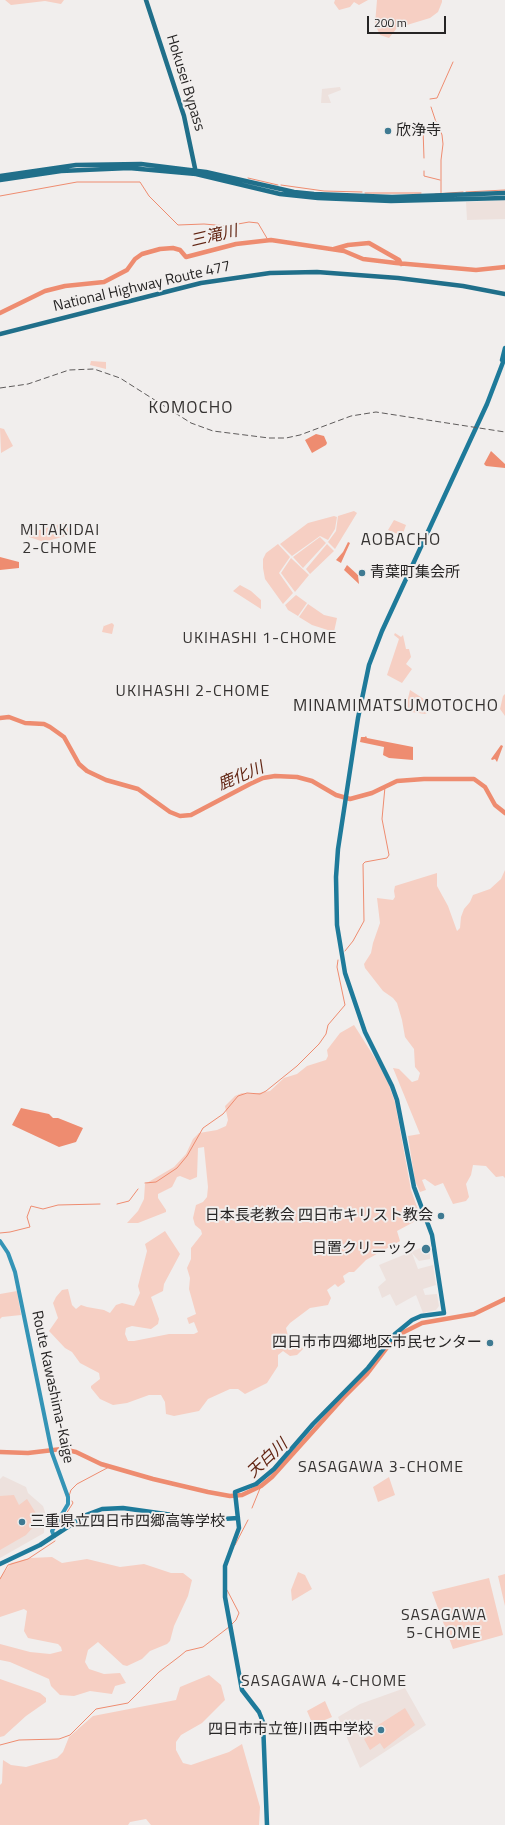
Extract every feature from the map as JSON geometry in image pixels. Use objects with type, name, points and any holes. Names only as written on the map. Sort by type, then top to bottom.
[{"type":"highway","name":"Hokusei Bypass","points":[[146,0],[165,55],[185,121],[196,172]]},
{"type":"highway","points":[[0,176],[56,167],[95,164],[141,164],[196,172],[294,192],[314,194],[422,196],[505,193]]},
{"type":"highway","points":[[0,180],[61,171],[101,168],[129,168],[196,172],[280,194],[318,198],[407,201],[505,198]]},
{"type":"highway","name":"National Highway Route 477","points":[[0,334],[201,283],[270,273],[317,272],[398,278],[463,286],[505,294]]},
{"type":"main road","points":[[487,404],[497,388],[503,367],[505,348]]},
{"type":"main road","points":[[267,1825],[263,1722],[259,1712],[242,1690],[225,1597],[224,1569],[237,1536],[238,1518],[235,1492],[252,1486],[274,1470],[313,1424],[368,1368],[395,1334],[412,1320],[423,1316],[444,1313],[432,1235],[414,1187],[397,1100],[392,1086],[365,1032],[356,1010],[342,955],[337,925],[336,885],[338,849],[363,686],[375,647],[487,404],[505,357]]},
{"type":"main road","name":"Route Kawashima-Kaige","points":[[0,1240],[8,1253],[15,1272],[52,1454],[68,1497],[68,1504],[52,1531],[54,1536]]},
{"type":"main road","points":[[0,1564],[40,1545],[89,1514],[108,1508],[123,1508],[208,1520],[238,1518]]},
{"type":"shaded area","points":[[5,0],[64,0],[61,4],[45,1],[11,5]]},
{"type":"shaded area","points":[[335,0],[368,0],[359,5],[354,2],[350,7],[339,10],[334,3]]},
{"type":"shaded area","points":[[377,0],[442,0],[442,2],[438,12],[430,18],[397,28],[389,38],[380,35],[375,24]]},
{"type":"shaded area","points":[[340,87],[341,90],[328,95],[331,103],[321,103],[322,89]]},
{"type":"shaded area","points":[[505,200],[505,219],[467,220],[466,202]]},
{"type":"shaded area","points":[[91,361],[106,362],[106,369],[90,365]]},
{"type":"shaded area","points":[[0,428],[4,429],[13,446],[1,453]]},
{"type":"shaded area","points":[[316,434],[324,436],[327,443],[312,453],[305,440]]},
{"type":"shaded area","points":[[491,451],[505,464],[505,468],[486,466],[484,464]]},
{"type":"shaded area","points":[[354,511],[357,513],[335,549],[328,542],[336,531],[338,516]]},
{"type":"shaded area","points":[[334,516],[337,517],[335,529],[328,540],[320,536],[292,556],[280,544],[308,523]]},
{"type":"shaded area","points":[[394,520],[406,525],[402,536],[388,530]]},
{"type":"shaded area","points":[[67,522],[69,535],[44,542],[29,537],[29,533]]},
{"type":"shaded area","points":[[320,537],[326,543],[303,568],[293,557]]},
{"type":"shaded area","points":[[348,542],[350,543],[341,563],[336,560],[343,552]]},
{"type":"shaded area","points":[[278,544],[290,557],[279,573],[293,593],[283,604],[265,579],[263,568],[263,559],[266,553]]},
{"type":"shaded area","points":[[327,544],[334,551],[310,574],[306,569]]},
{"type":"shaded area","points":[[0,557],[19,562],[19,568],[0,570]]},
{"type":"shaded area","points":[[291,558],[309,575],[295,592],[281,573]]},
{"type":"shaded area","points":[[347,565],[358,575],[359,584],[344,570]]},
{"type":"shaded area","points":[[240,585],[251,591],[261,600],[261,609],[233,591]]},
{"type":"shaded area","points":[[296,595],[307,603],[298,616],[288,610],[285,605]]},
{"type":"shaded area","points":[[308,604],[324,615],[337,618],[334,632],[312,625],[299,617]]},
{"type":"shaded area","points":[[112,623],[114,625],[112,634],[102,632],[104,625]]},
{"type":"shaded area","points":[[395,633],[401,637],[403,635],[406,649],[409,649],[411,657],[406,664],[412,669],[402,683],[387,675],[399,639],[394,635]]},
{"type":"shaded area","points":[[410,690],[427,701],[427,713],[405,711]]},
{"type":"shaded area","points":[[505,694],[505,716],[500,709],[503,696]]},
{"type":"shaded area","points":[[366,736],[367,738],[413,747],[413,760],[389,758],[383,755],[384,747],[360,742],[361,737]]},
{"type":"shaded area","points":[[501,745],[503,746],[497,762],[495,759],[492,760],[491,759]]},
{"type":"shaded area","points":[[505,870],[505,1178],[503,1176],[496,1177],[486,1166],[473,1165],[471,1175],[466,1184],[469,1197],[466,1201],[453,1204],[443,1183],[435,1186],[425,1179],[422,1180],[426,1190],[420,1192],[415,1181],[408,1136],[420,1134],[393,1068],[399,1069],[412,1082],[418,1080],[420,1073],[415,1067],[414,1049],[405,1037],[397,1003],[383,991],[365,968],[364,964],[371,953],[380,923],[377,898],[393,900],[395,897],[395,886],[437,873],[437,886],[448,906],[457,931],[460,928],[461,917],[464,909],[470,902],[473,895],[490,889],[501,879]]},
{"type":"shaded area","points":[[354,1025],[378,1063],[389,1085],[395,1102],[411,1190],[421,1218],[397,1231],[400,1241],[366,1260],[354,1272],[349,1272],[343,1276],[345,1282],[338,1287],[335,1284],[327,1290],[331,1298],[328,1305],[310,1308],[290,1323],[286,1328],[288,1336],[295,1340],[303,1349],[297,1355],[290,1356],[283,1351],[278,1355],[278,1366],[267,1383],[245,1394],[238,1389],[230,1389],[208,1399],[199,1411],[174,1416],[166,1414],[165,1402],[161,1395],[149,1395],[127,1403],[113,1405],[100,1399],[91,1388],[91,1386],[100,1379],[99,1373],[80,1363],[72,1352],[65,1348],[49,1331],[58,1318],[53,1303],[56,1297],[62,1290],[68,1289],[72,1305],[76,1309],[81,1305],[104,1310],[110,1313],[116,1305],[122,1303],[134,1306],[140,1293],[138,1286],[147,1251],[145,1244],[165,1231],[180,1254],[164,1284],[163,1291],[151,1297],[159,1319],[158,1324],[151,1329],[132,1326],[126,1328],[125,1334],[128,1341],[134,1341],[169,1334],[194,1334],[198,1332],[194,1322],[189,1324],[187,1318],[196,1314],[189,1289],[190,1278],[187,1268],[191,1259],[191,1248],[202,1234],[201,1230],[195,1225],[193,1218],[196,1205],[203,1202],[207,1197],[208,1187],[204,1147],[198,1148],[197,1177],[190,1180],[180,1176],[177,1177],[172,1187],[158,1194],[158,1198],[166,1212],[138,1223],[127,1223],[138,1211],[144,1199],[145,1184],[174,1167],[186,1154],[193,1139],[199,1133],[217,1130],[226,1126],[228,1120],[225,1106],[235,1096],[242,1093],[253,1094],[270,1091],[284,1078],[297,1074],[307,1066],[326,1060],[328,1056],[327,1050],[340,1033]]},
{"type":"shaded area","points":[[21,1108],[49,1114],[53,1118],[58,1118],[83,1128],[76,1142],[59,1147],[12,1125]]},
{"type":"shaded area","points":[[430,1244],[430,1259],[419,1261],[412,1253],[418,1269],[433,1265],[436,1285],[423,1289],[425,1295],[437,1294],[439,1306],[436,1310],[423,1313],[416,1295],[396,1306],[390,1294],[382,1298],[378,1287],[386,1280],[379,1265]]},
{"type":"shaded area","points":[[17,1291],[21,1315],[2,1317],[0,1319],[0,1294]]},
{"type":"shaded area","name":"三重県立四日市四郷高等学校","points":[[3,1476],[26,1487],[28,1493],[43,1506],[45,1512],[44,1533],[0,1558],[0,1479]]},
{"type":"shaded area","points":[[389,1477],[395,1495],[378,1502],[373,1487]]},
{"type":"shaded area","points":[[14,1495],[19,1505],[27,1499],[39,1518],[32,1524],[34,1526],[26,1535],[0,1550],[0,1496]]},
{"type":"shaded area","points":[[52,1557],[62,1563],[87,1559],[120,1567],[144,1564],[171,1573],[183,1573],[192,1580],[188,1596],[174,1626],[170,1641],[167,1644],[150,1651],[142,1659],[127,1666],[123,1665],[98,1642],[88,1650],[85,1662],[89,1669],[104,1674],[120,1673],[126,1683],[115,1686],[112,1694],[90,1691],[74,1696],[60,1695],[51,1686],[49,1679],[10,1662],[0,1660],[0,1644],[30,1652],[50,1654],[62,1651],[58,1644],[28,1638],[24,1631],[27,1611],[24,1609],[0,1617],[0,1578],[11,1563],[30,1558]]},
{"type":"shaded area","points":[[298,1572],[305,1575],[312,1589],[292,1601],[291,1590]]},
{"type":"shaded area","points":[[505,1574],[505,1606],[498,1576]]},
{"type":"shaded area","points":[[489,1578],[503,1635],[453,1649],[432,1592]]},
{"type":"shaded area","points":[[209,1675],[221,1685],[225,1700],[202,1723],[181,1735],[176,1742],[176,1750],[183,1763],[191,1765],[229,1752],[242,1744],[260,1807],[259,1825],[151,1825],[146,1819],[130,1822],[128,1825],[0,1825],[0,1785],[2,1783],[3,1760],[11,1765],[26,1767],[57,1758],[63,1752],[69,1737],[93,1716],[176,1700],[180,1687]]},
{"type":"shaded area","points":[[0,1679],[40,1693],[46,1698],[46,1702],[26,1716],[4,1736],[0,1737]]},
{"type":"shaded area","name":"四日市市立笹川西中学校","points":[[405,1688],[426,1725],[360,1768],[338,1717],[360,1704]]},
{"type":"shaded area","points":[[325,1701],[332,1717],[313,1725],[307,1711]]},
{"type":"shaded area","points":[[405,1708],[415,1725],[384,1749],[380,1743],[370,1750],[364,1739],[374,1733],[372,1729]]},
{"type":"waterway","points":[[430,99],[437,98],[453,62]]},
{"type":"waterway","points":[[431,107],[436,122]]},
{"type":"waterway","points":[[438,124],[442,135],[443,144],[441,160],[441,193]]},
{"type":"waterway","points":[[423,129],[424,158]]},
{"type":"waterway","points":[[424,171],[424,176],[440,180]]},
{"type":"waterway","points":[[248,178],[278,185]]},
{"type":"waterway","points":[[0,196],[77,182],[140,182],[149,196],[178,225],[204,224],[227,226],[249,222],[258,223],[268,240]]},
{"type":"waterway","points":[[281,185],[324,191],[362,192]]},
{"type":"waterway","points":[[466,192],[505,190]]},
{"type":"waterway","points":[[435,194],[463,192]]},
{"type":"waterway","points":[[365,193],[421,193]]},
{"type":"waterway","name":"三滝川","points":[[0,313],[45,291],[65,286],[104,282],[127,270],[135,259],[142,254],[160,249],[173,248],[180,250],[186,257],[236,244],[271,240],[344,251],[363,259],[396,263],[476,270],[505,267]]},
{"type":"waterway","name":"三滝川","points":[[334,249],[348,245],[369,243],[399,260],[401,264]]},
{"type":"waterway","name":"鹿化川","points":[[0,718],[9,717],[25,723],[44,724],[50,727],[64,737],[79,764],[87,771],[106,780],[138,789],[170,812],[180,816],[191,815],[250,784],[263,778],[275,776],[297,777],[312,781],[336,795],[350,799],[372,793],[397,781],[424,779],[474,779],[485,787],[495,805],[505,813]]},
{"type":"waterway","points":[[345,951],[353,941],[364,921],[363,864],[365,862],[387,858],[389,855],[382,819],[385,787]]},
{"type":"waterway","points":[[145,1183],[156,1182],[177,1168],[187,1156],[203,1128],[223,1114],[238,1096],[247,1093],[260,1094],[266,1091],[297,1066],[319,1044],[326,1034],[328,1025],[345,1005],[337,967],[338,960]]},
{"type":"waterway","points":[[117,1204],[129,1201],[138,1189]]},
{"type":"waterway","points":[[0,1233],[30,1227],[27,1217],[31,1206],[43,1209],[58,1205],[100,1204]]},
{"type":"waterway","name":"天白川","points":[[0,1452],[28,1453],[62,1449],[76,1452],[101,1464],[153,1479],[230,1496],[242,1495],[261,1486],[272,1477],[343,1398],[367,1374],[389,1345],[404,1332],[422,1323],[474,1314],[505,1299]]},
{"type":"waterway","points":[[69,1496],[71,1490],[77,1484],[109,1467]]},
{"type":"waterway","points":[[252,1508],[261,1486]]},
{"type":"waterway","points":[[57,1528],[73,1503],[72,1501]]},
{"type":"waterway","points":[[235,1545],[248,1520]]},
{"type":"waterway","points":[[0,1579],[8,1565],[28,1559],[55,1541]]},
{"type":"waterway","points":[[227,1590],[239,1613],[236,1620],[231,1625]]},
{"type":"waterway","points":[[0,1745],[19,1740],[59,1739],[70,1735],[96,1709],[128,1703],[159,1672],[186,1651],[203,1647],[229,1627]]},
{"type":"railway","points":[[0,388],[28,384],[69,370],[94,369],[120,378],[191,423],[213,431],[269,438],[286,438],[300,435],[351,416],[376,412],[505,432]]},
{"type":"place","name":"欣浄寺","points":[[388,131]]},
{"type":"place","name":"青葉町集会所","points":[[362,573]]},
{"type":"place","name":"日本長老教会 四日市キリスト教会","points":[[441,1216]]},
{"type":"place","name":"日置クリニック","points":[[426,1249]]},
{"type":"place","name":"四日市市四郷地区市民センター","points":[[490,1343]]},
{"type":"place","name":"三重県立四日市四郷高等学校","points":[[22,1522]]},
{"type":"place","name":"四日市市立笹川西中学校","points":[[381,1730]]},
{"type":"district","name":"KOMOCHO","points":[[191,409]]},
{"type":"district","name":"MITAKIDAI 2-CHOME","points":[[60,540]]},
{"type":"district","name":"AOBACHO","points":[[401,541]]},
{"type":"district","name":"UKIHASHI 1-CHOME","points":[[260,639]]},
{"type":"district","name":"UKIHASHI 2-CHOME","points":[[193,692]]},
{"type":"district","name":"MINAMIMATSUMOTOCHO","points":[[396,707]]},
{"type":"district","name":"SASAGAWA 3-CHOME","points":[[381,1468]]},
{"type":"district","name":"SASAGAWA 5-CHOME","points":[[444,1625]]},
{"type":"district","name":"SASAGAWA 4-CHOME","points":[[324,1682]]}]
